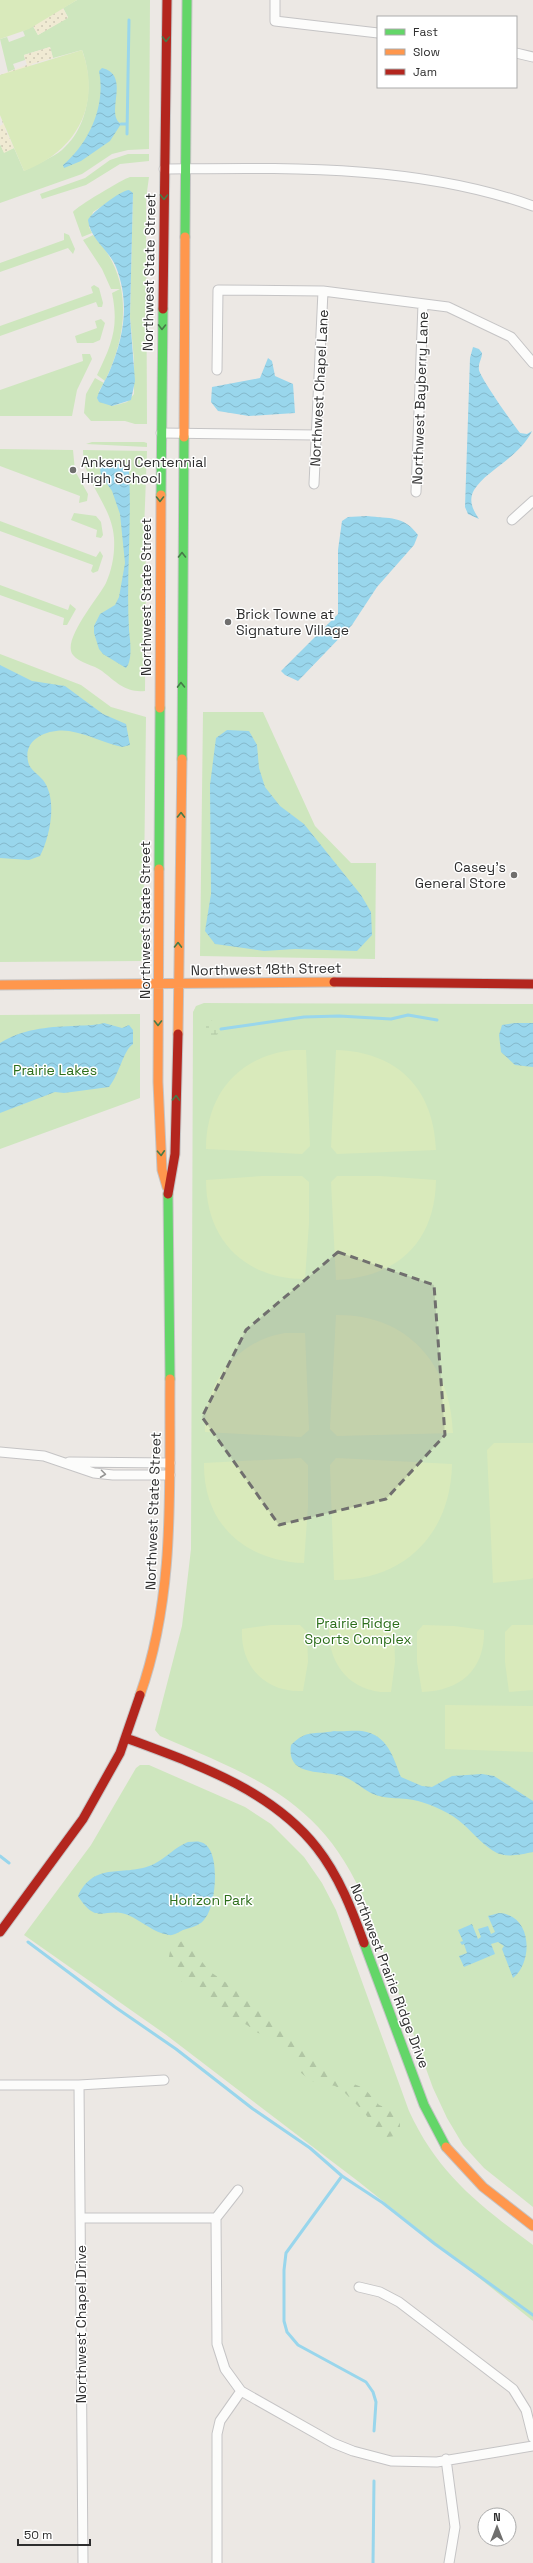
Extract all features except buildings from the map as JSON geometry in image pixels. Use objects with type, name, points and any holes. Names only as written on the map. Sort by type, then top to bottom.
[{"type":"main road","name":"Northwest State Street","points":[[167,0],[161,433],[158,1082],[162,1170],[168,1192]]},
{"type":"main road","name":"Northwest State Street","points":[[0,1932],[83,1819],[106,1779],[126,1738],[145,1686],[161,1619],[169,1554],[170,1463],[168,1192],[175,1154],[182,750],[187,0]]},
{"type":"main road","name":"Northwest 18th Street","points":[[0,985],[389,981],[533,984]]},
{"type":"main road","name":"Northwest Prairie Ridge Drive","points":[[126,1738],[232,1783],[258,1798],[287,1817],[319,1850],[332,1869],[348,1900],[421,2097],[440,2138],[467,2173],[496,2199],[533,2226]]},
{"type":"street","points":[[275,0],[275,22],[377,33]]},
{"type":"street","points":[[517,53],[533,57]]},
{"type":"street","points":[[164,169],[307,168],[398,176],[497,193],[533,206]]},
{"type":"street","points":[[217,370],[218,290],[323,291],[448,308],[511,337],[533,363]]},
{"type":"street","name":"Northwest Chapel Lane","points":[[314,484],[323,291]]},
{"type":"street","name":"Northwest Bayberry Lane","points":[[416,492],[423,304]]},
{"type":"street","points":[[161,433],[316,434]]},
{"type":"street","points":[[512,520],[533,501]]},
{"type":"street","points":[[0,1452],[24,1453],[67,1462],[170,1463]]},
{"type":"street","points":[[67,1462],[80,1469],[100,1474],[170,1475]]},
{"type":"street","points":[[0,2085],[79,2085],[126,2081],[164,2080]]},
{"type":"street","name":"Northwest Chapel Drive","points":[[79,2085],[83,2563]]},
{"type":"street","points":[[238,2190],[216,2218],[217,2344],[226,2369],[241,2391],[353,2451],[391,2461],[436,2462],[446,2459],[533,2446]]},
{"type":"street","points":[[81,2218],[216,2218]]},
{"type":"street","points":[[360,2287],[380,2292],[399,2302],[504,2381],[520,2399],[530,2422],[533,2438]]},
{"type":"street","points":[[217,2563],[217,2434],[220,2421],[241,2391]]},
{"type":"street","points":[[446,2459],[455,2527],[449,2563]]},
{"type":"highlighted area","points":[[338,1252],[434,1285],[445,1435],[386,1499],[279,1525],[202,1417],[246,1330]]},
{"type":"green space","points":[[0,0],[77,0],[29,29],[0,39]]},
{"type":"green space","points":[[77,0],[150,0],[149,149],[128,150],[112,154],[82,174],[0,203],[0,144],[4,152],[14,148],[24,171],[54,156],[62,150],[79,129],[84,116],[87,103],[88,76],[82,50],[53,58],[50,47],[24,55],[25,60],[13,64],[15,69],[8,72],[0,39],[7,37],[9,42],[25,36],[23,31],[33,26],[38,35],[68,17],[63,8]]},
{"type":"green space","points":[[82,50],[87,70],[89,89],[86,107],[80,123],[71,138],[58,151],[43,162],[24,171],[0,115],[0,75]]},
{"type":"green space","points":[[128,154],[149,154],[149,161],[120,164],[86,185],[42,199],[40,194],[85,178],[110,160]]},
{"type":"green space","points":[[130,177],[149,177],[146,199],[147,424],[135,424],[125,421],[91,421],[84,413],[86,394],[95,378],[104,383],[99,391],[112,406],[127,402],[134,394],[134,360],[130,317],[133,193],[112,200],[93,212],[89,227],[92,233],[82,237],[73,212],[100,193]]},
{"type":"green space","points":[[64,233],[69,235],[75,249],[73,254],[68,248],[0,272],[0,263],[64,240]]},
{"type":"green space","points":[[93,235],[106,251],[115,268],[121,286],[123,305],[119,343],[105,381],[97,375],[107,354],[113,335],[115,316],[112,293],[120,289],[111,289],[102,269],[83,240]]},
{"type":"green space","points":[[94,285],[99,288],[103,303],[102,307],[98,307],[96,302],[0,336],[0,326],[93,293],[91,287]]},
{"type":"green space","points":[[101,319],[105,323],[100,340],[93,343],[77,343],[75,336],[97,328],[95,321]]},
{"type":"green space","points":[[82,354],[90,354],[92,359],[77,390],[72,416],[0,416],[0,390],[83,361]]},
{"type":"green space","points":[[92,442],[144,442],[147,443],[147,447],[86,444]]},
{"type":"green space","points":[[0,449],[73,450],[75,471],[88,494],[87,501],[79,503],[80,496],[0,466]]},
{"type":"green space","points":[[83,450],[147,451],[144,531],[146,571],[145,691],[132,690],[122,686],[99,669],[76,658],[73,655],[71,648],[76,630],[106,583],[110,572],[114,550],[112,526],[88,473],[84,462]]},
{"type":"green space","points":[[74,513],[96,516],[101,522],[103,535],[101,538],[96,537],[97,530],[71,520]]},
{"type":"green space","points":[[0,521],[96,557],[100,551],[103,556],[98,571],[93,573],[91,571],[93,565],[0,531]]},
{"type":"green space","points":[[0,585],[68,610],[70,604],[76,609],[67,625],[63,625],[64,618],[0,595]]},
{"type":"green space","points":[[0,654],[81,685],[111,707],[146,717],[143,961],[0,962]]},
{"type":"green space","points":[[203,712],[263,712],[315,826],[351,863],[376,863],[375,959],[200,956]]},
{"type":"green space","name":"Prairie Ridge Sports Complex","points":[[204,1003],[533,1004],[533,2207],[484,2168],[463,2145],[447,2118],[433,2088],[367,1906],[350,1870],[330,1841],[308,1817],[284,1797],[227,1766],[160,1736],[155,1730],[182,1626],[191,1549],[193,1012],[196,1006]]},
{"type":"green space","name":"Prairie Lakes","points":[[140,1014],[140,1098],[0,1149],[0,1015]]},
{"type":"green space","points":[[206,1018],[219,1024],[221,1029],[215,1038],[209,1038],[206,1032]]},
{"type":"green space","points":[[293,1050],[306,1050],[310,1146],[302,1154],[206,1149],[207,1129],[212,1112],[219,1096],[229,1082],[241,1070],[256,1060],[273,1054]]},
{"type":"green space","points":[[336,1050],[358,1052],[378,1058],[394,1066],[408,1078],[420,1092],[428,1109],[434,1128],[436,1150],[337,1154],[331,1147]]},
{"type":"green space","points":[[262,1176],[302,1176],[309,1182],[309,1223],[305,1279],[284,1277],[264,1272],[247,1263],[233,1252],[222,1238],[213,1221],[208,1201],[206,1180]]},
{"type":"green space","points":[[337,1176],[380,1176],[436,1180],[434,1202],[429,1222],[420,1239],[394,1264],[377,1272],[358,1277],[336,1280],[331,1182]]},
{"type":"green space","points":[[336,1315],[361,1317],[384,1323],[404,1334],[420,1348],[434,1365],[444,1385],[450,1408],[453,1433],[337,1436],[330,1429]]},
{"type":"green space","points":[[285,1333],[305,1333],[309,1430],[301,1437],[205,1432],[206,1414],[210,1397],[217,1381],[226,1367],[238,1355],[252,1345],[267,1338]]},
{"type":"green space","points":[[494,1443],[533,1443],[533,1578],[530,1579],[493,1583],[487,1450]]},
{"type":"green space","points":[[301,1458],[308,1465],[308,1506],[304,1563],[283,1561],[263,1555],[246,1547],[232,1535],[220,1521],[211,1504],[206,1485],[204,1463]]},
{"type":"green space","points":[[336,1458],[452,1464],[450,1489],[443,1511],[433,1531],[419,1548],[402,1562],[382,1572],[359,1578],[334,1580],[330,1465]]},
{"type":"green space","points":[[271,1625],[300,1625],[307,1632],[308,1662],[303,1691],[289,1690],[266,1682],[250,1665],[245,1655],[242,1642],[242,1629]]},
{"type":"green space","points":[[357,1625],[388,1625],[394,1631],[395,1662],[391,1692],[377,1691],[354,1683],[338,1666],[333,1655],[329,1629]]},
{"type":"green space","points":[[423,1625],[454,1626],[484,1630],[480,1656],[475,1667],[468,1676],[448,1688],[422,1692],[417,1662],[417,1632]]},
{"type":"green space","points":[[512,1625],[533,1625],[533,1690],[509,1692],[505,1662],[505,1632]]},
{"type":"green space","points":[[445,1705],[533,1706],[533,1752],[445,1749]]},
{"type":"green space","name":"Horizon Park","points":[[140,1765],[149,1765],[245,1807],[271,1824],[304,1857],[322,1883],[336,1910],[409,2111],[420,2133],[447,2171],[462,2187],[495,2216],[533,2245],[533,2321],[359,2182],[165,2034],[24,1935],[91,1845],[136,1768]]},
{"type":"green space","points":[[182,1941],[188,1943],[209,1971],[256,2003],[328,2074],[364,2088],[379,2105],[394,2111],[400,2118],[400,2127],[395,2136],[387,2137],[379,2133],[364,2112],[342,2090],[335,2086],[311,2081],[300,2072],[289,2051],[277,2038],[258,2033],[247,2025],[211,2007],[201,1993],[179,1980],[171,1971],[168,1962],[171,1946]]},
{"type":"sand","points":[[63,8],[68,18],[38,35],[33,26]]},
{"type":"sand","points":[[50,47],[53,58],[32,64],[5,129],[14,148],[4,153],[0,144],[0,126],[3,124],[0,115],[0,75],[27,65],[24,55]]},
{"type":"water","points":[[102,68],[111,72],[115,78],[117,86],[115,112],[117,119],[121,124],[110,141],[81,161],[64,168],[63,165],[81,146],[88,135],[98,110],[101,84],[99,71]]},
{"type":"water","points":[[129,190],[133,193],[130,317],[135,381],[131,400],[112,406],[99,402],[97,398],[115,358],[119,345],[124,319],[123,293],[116,267],[109,255],[92,233],[88,220],[107,202]]},
{"type":"water","points":[[473,347],[479,349],[482,353],[479,370],[504,411],[520,433],[527,434],[532,431],[519,449],[486,476],[474,490],[471,502],[479,519],[468,514],[465,507],[470,358]]},
{"type":"water","points":[[268,358],[272,361],[275,376],[293,384],[295,413],[249,416],[218,411],[211,402],[212,387],[260,378]]},
{"type":"water","points":[[107,464],[127,464],[129,471],[130,511],[128,610],[130,660],[126,668],[103,654],[99,649],[94,633],[94,626],[100,614],[115,605],[119,597],[125,563],[120,514],[112,491],[101,475],[100,469]]},
{"type":"water","points":[[367,516],[396,519],[407,524],[418,535],[414,545],[377,587],[352,625],[298,681],[285,675],[281,671],[338,614],[338,550],[342,521],[348,517]]},
{"type":"water","points":[[0,665],[32,681],[65,686],[103,714],[126,724],[130,745],[122,747],[83,734],[62,730],[46,733],[34,741],[30,746],[28,761],[30,766],[48,788],[51,818],[47,839],[40,856],[29,860],[0,858]]},
{"type":"water","points":[[227,730],[249,731],[257,745],[259,768],[265,787],[280,806],[304,824],[361,895],[371,912],[372,935],[357,951],[295,949],[264,951],[215,944],[205,931],[211,894],[210,785],[216,738]]},
{"type":"water","points":[[104,1023],[122,1028],[129,1025],[133,1030],[133,1044],[127,1052],[109,1087],[64,1093],[55,1092],[0,1113],[0,1043],[17,1035],[35,1030]]},
{"type":"water","points":[[533,1023],[533,1067],[515,1065],[501,1052],[499,1035],[502,1025]]},
{"type":"water","points":[[334,1731],[362,1731],[371,1733],[378,1737],[388,1748],[401,1777],[422,1786],[432,1787],[452,1776],[482,1774],[494,1776],[533,1801],[533,1852],[520,1855],[505,1855],[497,1853],[483,1843],[458,1820],[436,1807],[412,1800],[378,1796],[342,1776],[307,1770],[294,1762],[291,1755],[291,1745],[297,1740],[306,1735]]},
{"type":"water","points":[[188,1842],[199,1842],[207,1846],[212,1854],[214,1864],[214,1889],[210,1910],[204,1920],[196,1926],[172,1935],[164,1934],[128,1915],[120,1913],[102,1914],[91,1911],[78,1896],[85,1885],[93,1878],[102,1874],[143,1868],[154,1864]]},
{"type":"water","points":[[499,1913],[510,1916],[518,1922],[524,1930],[526,1951],[524,1962],[520,1971],[513,1978],[502,1949],[504,1946],[498,1942],[491,1944],[495,1954],[464,1967],[459,1956],[467,1953],[464,1944],[462,1945],[460,1942],[463,1941],[458,1930],[472,1924],[478,1939],[481,1937],[478,1929],[488,1926],[491,1934],[495,1932],[488,1916]]},
{"type":"waterway","points":[[127,134],[129,20]]},
{"type":"waterway","points":[[121,124],[127,124]]},
{"type":"waterway","points":[[221,1029],[304,1017],[339,1016],[391,1019],[408,1015],[437,1020]]},
{"type":"waterway","points":[[0,1856],[9,1863]]},
{"type":"waterway","points":[[28,1942],[115,2007],[176,2049],[253,2109],[310,2148],[342,2176],[383,2203],[435,2244],[533,2315]]},
{"type":"waterway","points":[[342,2176],[286,2253],[284,2270],[284,2321],[287,2332],[298,2345],[366,2382],[373,2392],[376,2402],[374,2431]]},
{"type":"waterway","points":[[373,2563],[374,2481]]},
{"type":"traffic: fast","points":[[185,237],[187,0]]},
{"type":"traffic: fast","points":[[161,495],[163,309]]},
{"type":"traffic: fast","points":[[182,759],[184,437]]},
{"type":"traffic: fast","points":[[159,869],[160,708]]},
{"type":"traffic: fast","points":[[168,1194],[170,1379]]},
{"type":"traffic: fast","points":[[364,1943],[424,2105],[446,2147]]},
{"type":"traffic: slow","points":[[184,437],[185,237]]},
{"type":"traffic: slow","points":[[160,708],[161,495]]},
{"type":"traffic: slow","points":[[178,1034],[182,759]]},
{"type":"traffic: slow","points":[[159,869],[158,1082],[162,1170],[167,1187]]},
{"type":"traffic: slow","points":[[0,985],[334,982]]},
{"type":"traffic: slow","points":[[140,1695],[152,1657],[160,1618],[165,1579],[170,1499],[170,1379]]},
{"type":"traffic: slow","points":[[446,2147],[483,2187],[533,2226]]},
{"type":"traffic: jam","points":[[163,309],[167,0]]},
{"type":"traffic: jam","points":[[334,982],[533,984]]},
{"type":"traffic: jam","points":[[168,1194],[175,1154],[178,1034]]},
{"type":"traffic: jam","points":[[0,1932],[83,1819],[120,1753],[140,1695]]},
{"type":"traffic: jam","points":[[126,1738],[178,1757],[229,1780],[277,1809],[298,1827],[317,1848],[332,1870],[350,1906],[364,1943]]},
{"type":"place","name":"Ankeny Centennial High School","points":[[73,470]]},
{"type":"place","name":"Brick Towne at Signature Village","points":[[228,622]]},
{"type":"place","name":"Casey's General Store","points":[[514,875]]}]
